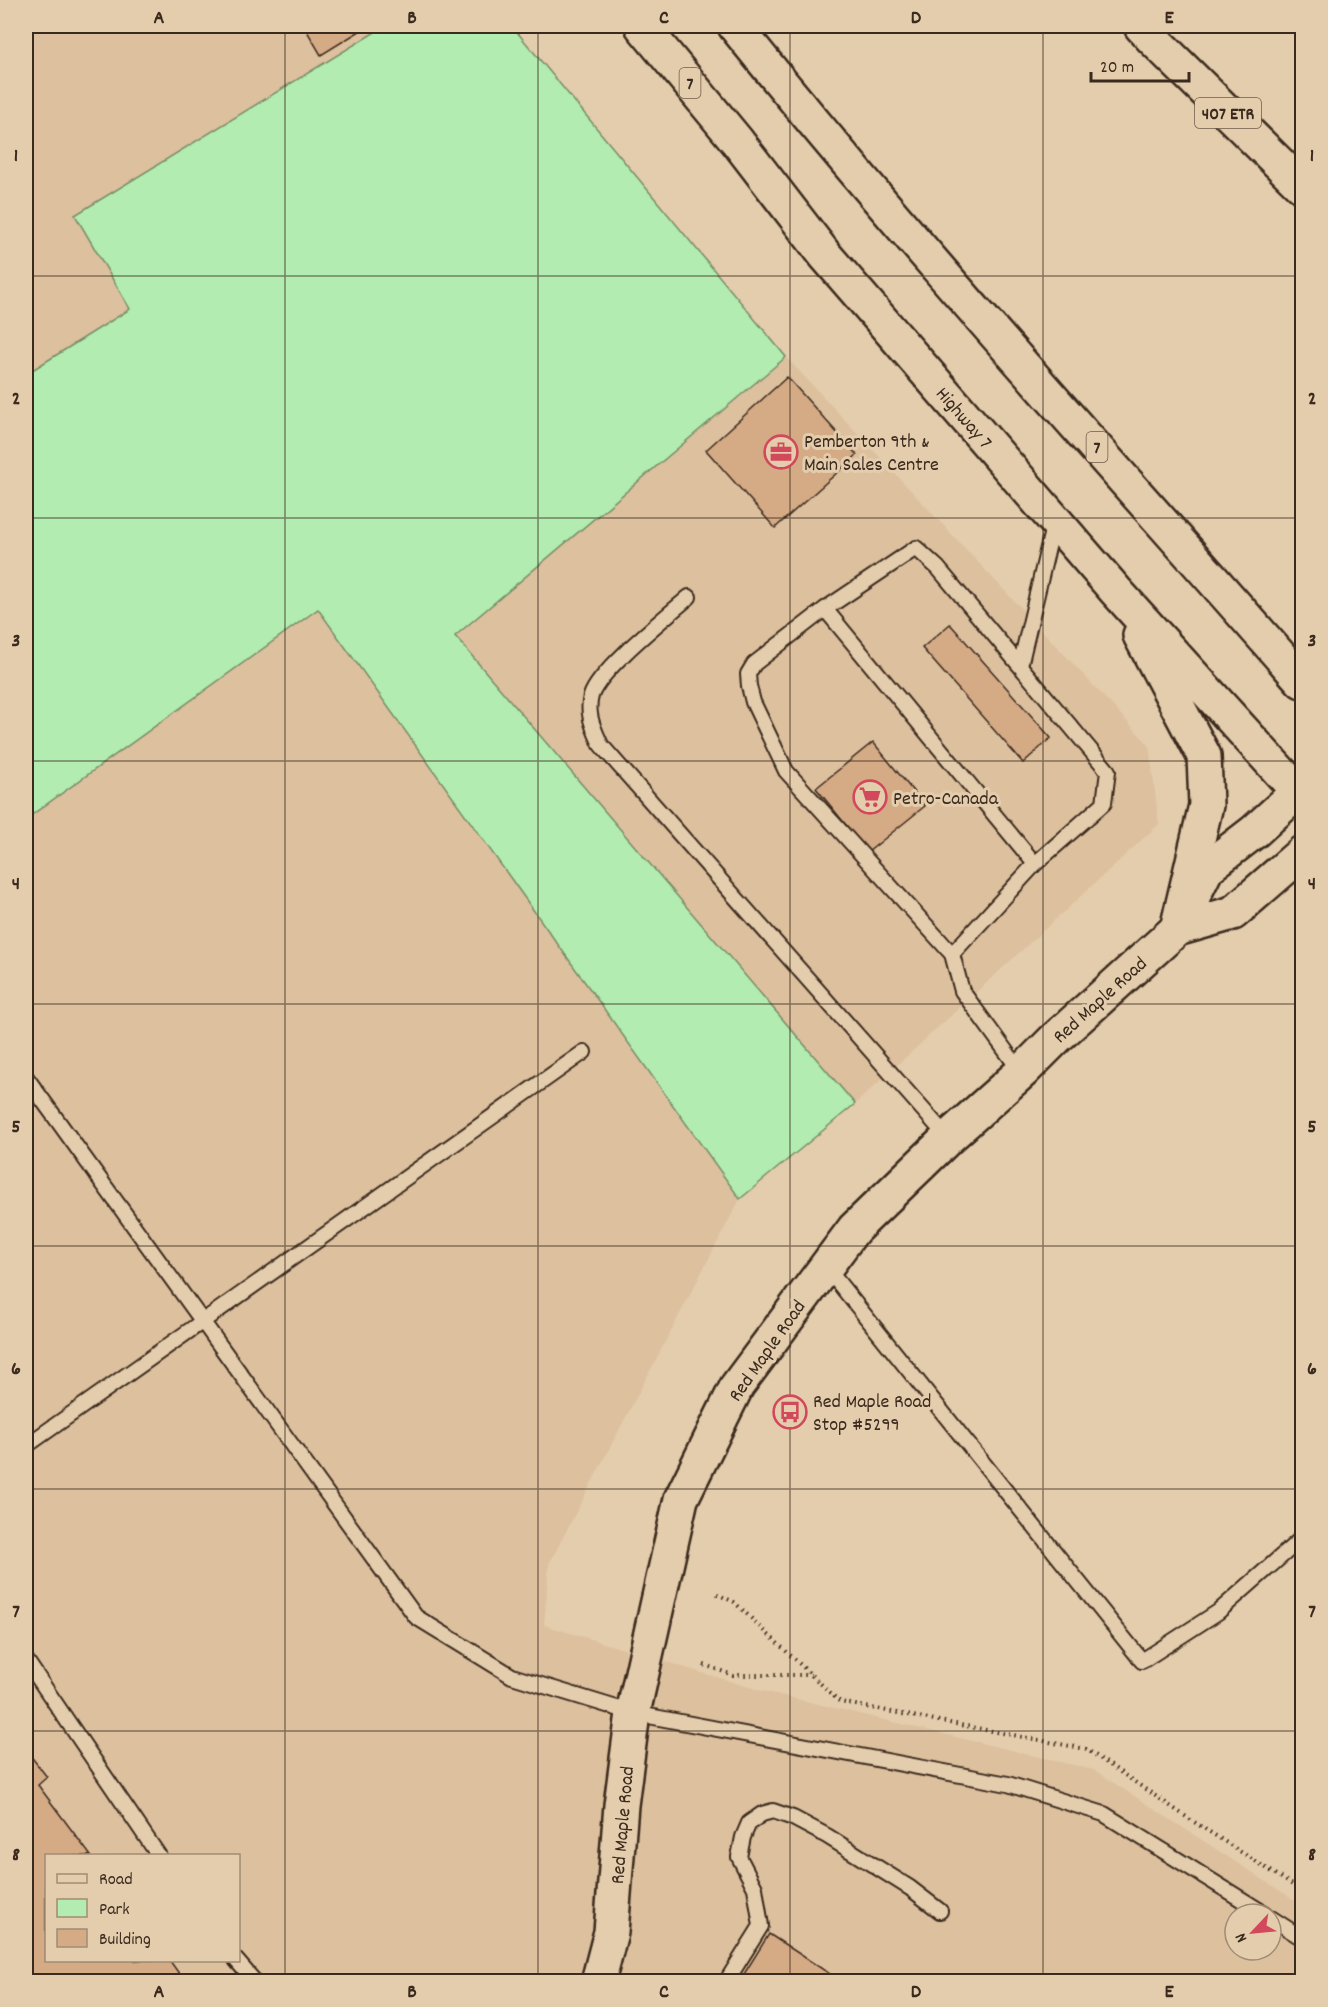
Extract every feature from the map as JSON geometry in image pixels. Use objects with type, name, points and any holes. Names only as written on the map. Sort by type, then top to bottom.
[{"type":"main road","name":"Highway 7","points":[[642,26],[737,141],[825,255],[1116,591],[1301,792]]},
{"type":"main road","name":"7","points":[[735,26],[891,214],[1302,681]]},
{"type":"main road","name":"407 ETR","points":[[1147,32],[1302,186]]},
{"type":"main road","points":[[1116,591],[1204,756],[1206,805],[1177,929]]},
{"type":"main road","name":"Red Maple Road","points":[[598,1982],[611,1932],[621,1805],[633,1713],[681,1499],[737,1386],[854,1229],[948,1138],[1177,929],[1207,868],[1301,792]]},
{"type":"main road","name":"Red Maple Road","points":[[1177,929],[1233,913],[1302,853]]},
{"type":"lane","points":[[1020,666],[1054,520]]},
{"type":"lane","points":[[952,954],[1035,864],[1104,803],[1108,771],[938,568],[916,548],[825,609],[754,664],[748,674],[749,686],[753,702],[786,771],[952,954],[962,991],[1022,1072]]},
{"type":"lane","points":[[689,597],[629,649],[606,673],[591,695],[590,719],[601,745],[948,1138]]},
{"type":"lane","points":[[825,609],[1035,864]]},
{"type":"lane","points":[[26,1446],[584,1052]]},
{"type":"lane","points":[[26,1077],[416,1617],[512,1676],[633,1713],[1008,1784],[1104,1814],[1246,1902]]},
{"type":"lane","points":[[826,1267],[1142,1661],[1218,1612],[1302,1538]]},
{"type":"lane","points":[[26,1660],[158,1854]]},
{"type":"lane","points":[[726,1982],[761,1926],[755,1888],[739,1857],[743,1837],[749,1823],[762,1814],[773,1811],[793,1818],[827,1836],[910,1888],[940,1911]]},
{"type":"lane","points":[[1283,1926],[1302,1938]]},
{"type":"lane","points":[[239,1962],[255,1982]]},
{"type":"path","points":[[717,1594],[734,1602],[840,1702],[1086,1749],[1302,1891]]},
{"type":"path","points":[[704,1665],[734,1675],[811,1675]]},
{"type":"shaded area","points":[[26,26],[385,26],[75,215],[130,309],[26,374]]},
{"type":"shaded area","points":[[786,357],[1149,745],[1159,824],[855,1104],[455,636]]},
{"type":"shaded area","points":[[318,608],[740,1199],[549,1564],[544,1625],[759,1690],[1094,1770],[1302,1905],[1302,1981],[26,1981],[26,819]]},
{"type":"green space","points":[[385,26],[512,26],[786,357],[455,636],[855,1104],[740,1199],[318,609],[26,819],[26,374],[130,309],[75,215]]},
{"type":"building","points":[[304,26],[360,26],[363,29],[321,55]]},
{"type":"building","name":"Pemberton 9th & Main Sales Centre","points":[[787,377],[857,455],[775,528],[706,450]]},
{"type":"building","points":[[950,624],[1051,738],[1023,763],[922,648]]},
{"type":"building","name":"Petro-Canada","points":[[873,742],[925,806],[868,852],[816,788]]},
{"type":"building","points":[[26,1750],[47,1777],[38,1785],[90,1854],[45,1854],[45,1962],[171,1962],[185,1982],[26,1982]]},
{"type":"building","points":[[769,1934],[833,1976],[829,1982],[739,1982]]},
{"type":"place","name":"Pemberton 9th & Main Sales Centre","points":[[781,452]]},
{"type":"place","name":"Petro-Canada","points":[[870,797]]},
{"type":"place","name":"Red Maple Road Stop #5299","points":[[790,1412]]}]
